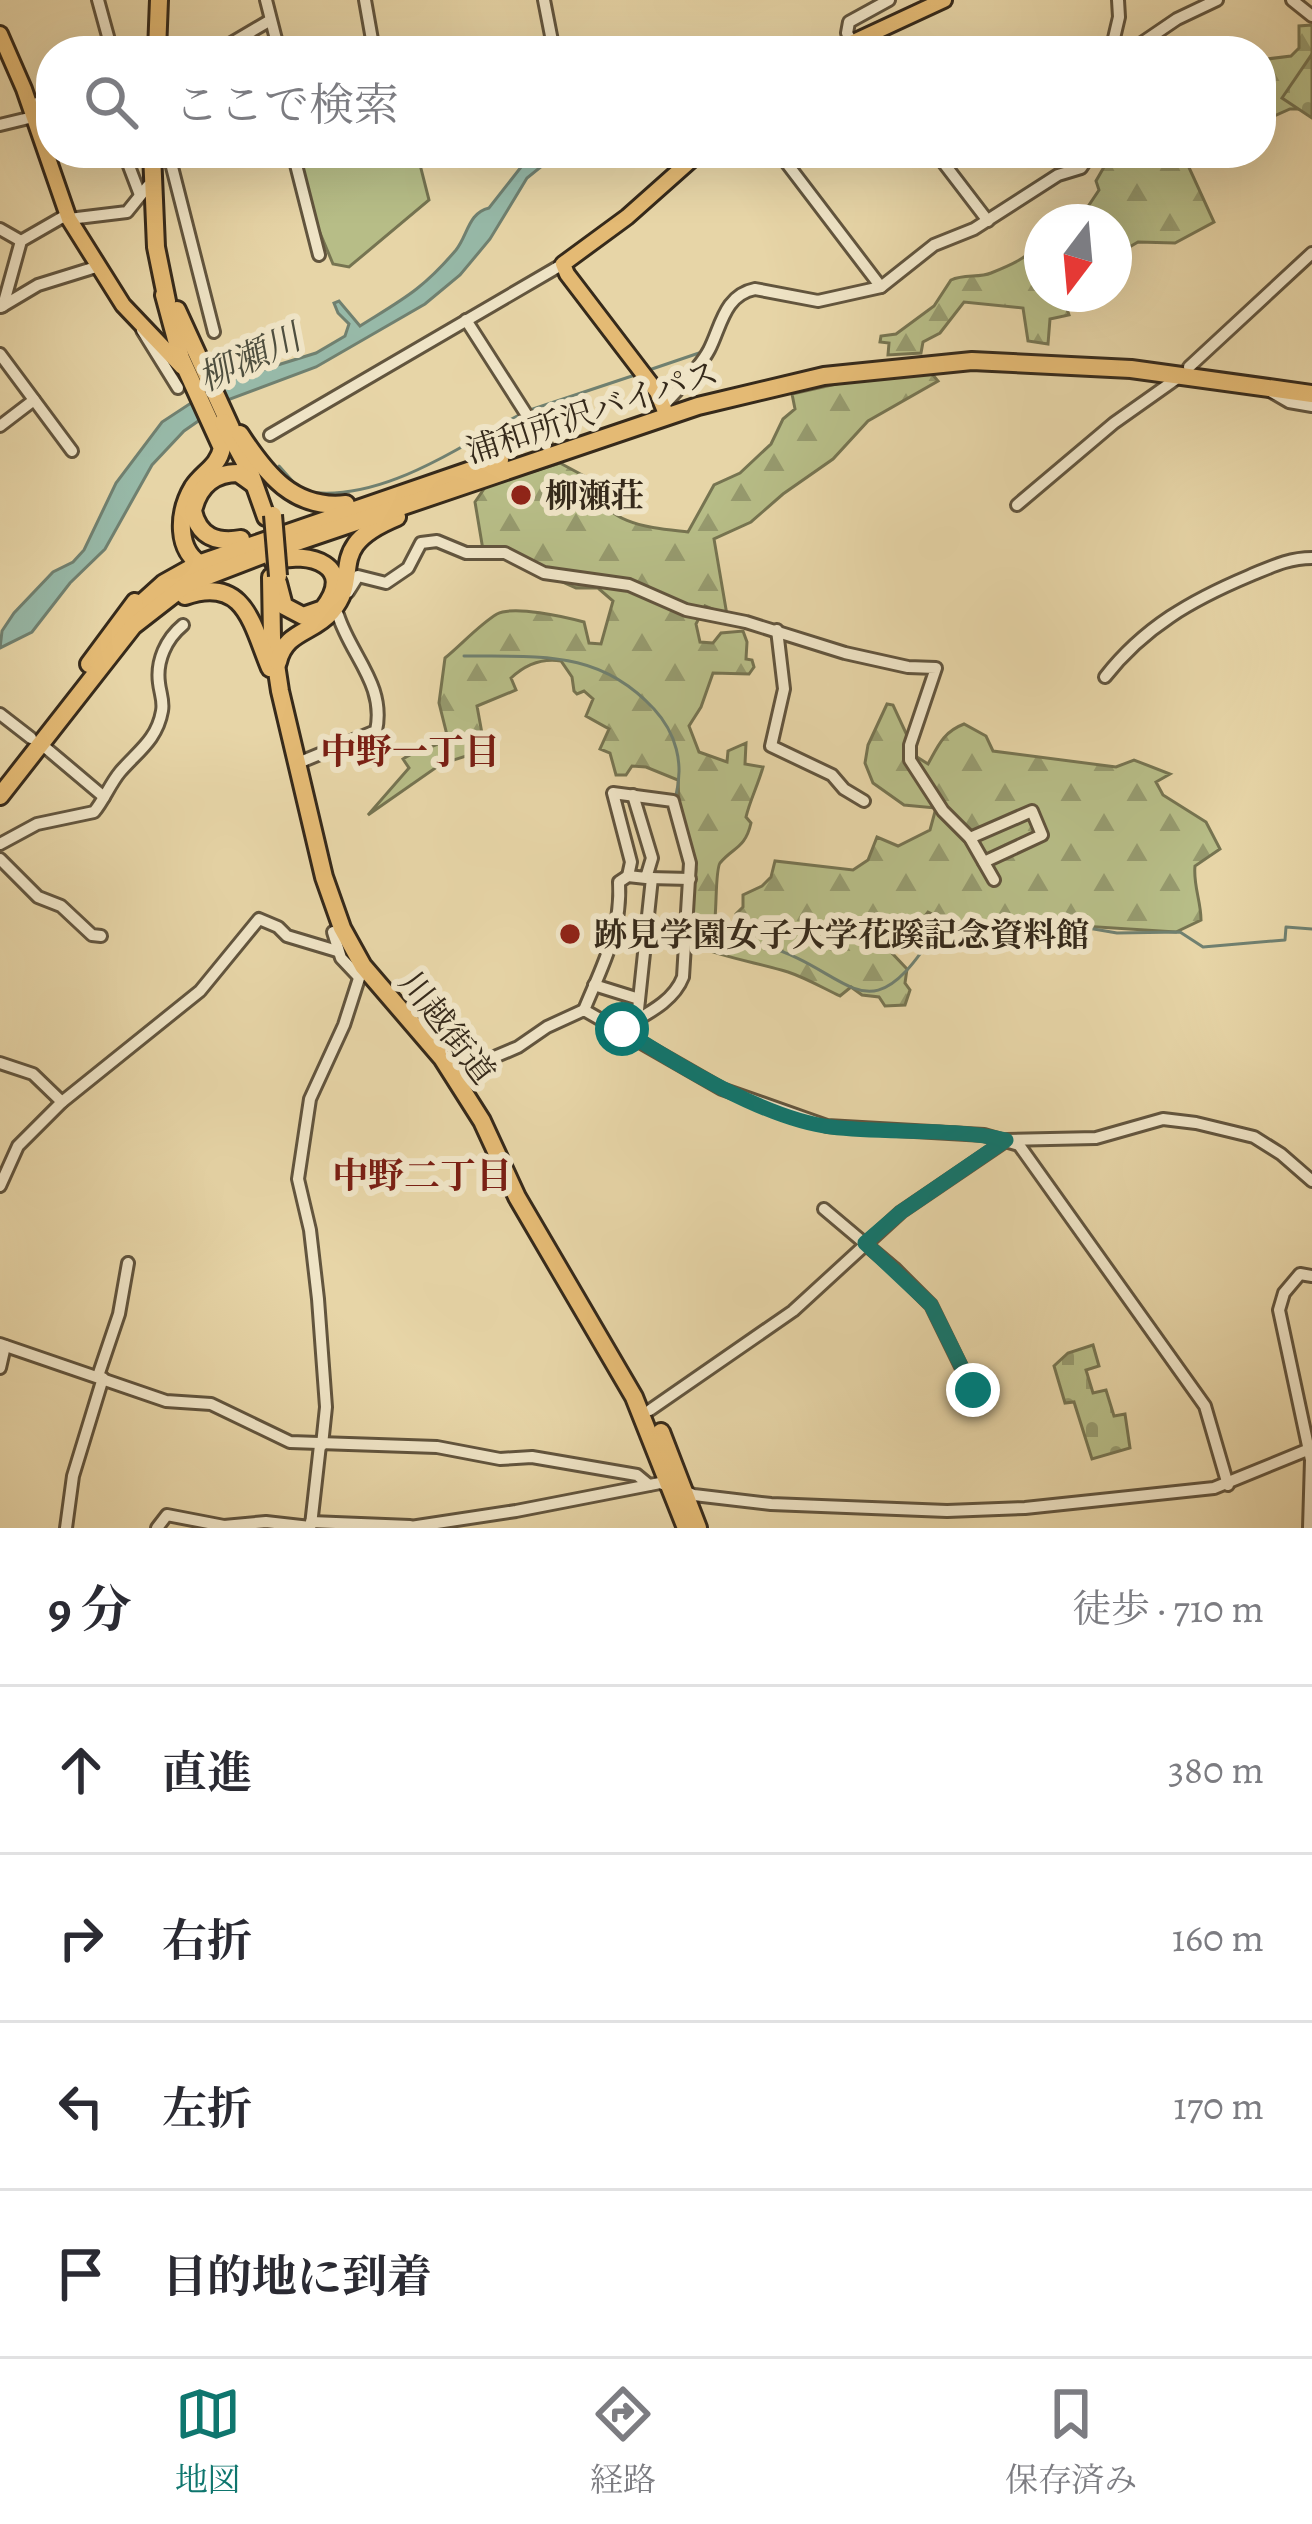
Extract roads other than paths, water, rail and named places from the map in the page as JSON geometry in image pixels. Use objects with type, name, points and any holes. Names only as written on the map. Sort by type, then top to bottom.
[{"type":"highway","points":[[149,0],[153,36]]},
{"type":"highway","points":[[155,36],[159,0]]},
{"type":"highway","points":[[162,168],[156,247],[164,295],[195,376],[233,438],[269,516]]},
{"type":"highway","points":[[163,168],[166,264],[195,376]]},
{"type":"highway","name":"浦和所沢バイパス","points":[[0,778],[148,611],[208,574],[766,377],[908,355],[1072,353],[1312,390]]},
{"type":"highway","name":"浦和所沢バイパス","points":[[1185,371],[1262,387],[1312,390]]},
{"type":"highway","name":"浦和所沢バイパス","points":[[0,796],[89,664],[145,599],[176,574],[259,541],[546,445],[665,411]]},
{"type":"highway","points":[[233,438],[291,494],[328,506],[358,502]]},
{"type":"highway","points":[[233,438],[192,490],[184,511],[187,553],[198,564],[220,566],[292,544]]},
{"type":"highway","name":"川越街道","points":[[233,438],[269,516],[282,694]]},
{"type":"highway","points":[[278,662],[288,640],[333,610],[356,542],[508,470]]},
{"type":"highway","points":[[252,484],[232,472],[217,476],[196,499],[195,521],[214,540],[240,540],[455,476]]},
{"type":"highway","points":[[259,541],[314,526],[331,531],[342,544],[346,565]]},
{"type":"highway","points":[[89,664],[122,617],[169,570],[183,536]]},
{"type":"highway","points":[[113,650],[185,596],[252,567],[306,556],[323,563],[330,571],[330,601],[314,614],[296,615],[280,598],[275,576]]},
{"type":"highway","name":"川越街道","points":[[275,576],[272,638],[338,943],[454,1074],[524,1210],[621,1372],[698,1528]]},
{"type":"highway","points":[[185,596],[220,592],[241,604],[282,694]]},
{"type":"highway","name":"川越街道","points":[[621,1372],[633,1382],[650,1411],[678,1489],[686,1528]]},
{"type":"main road","points":[[875,36],[944,0]]},
{"type":"main road","points":[[0,34],[36,125]]},
{"type":"main road","points":[[52,168],[69,216],[97,267],[142,330],[195,376]]},
{"type":"main road","points":[[665,411],[563,264],[627,218],[682,168]]},
{"type":"street","points":[[98,0],[108,36]]},
{"type":"street","points":[[266,0],[274,36]]},
{"type":"street","points":[[365,0],[371,36]]},
{"type":"street","points":[[544,0],[554,36]]},
{"type":"street","points":[[850,36],[851,19],[889,0]]},
{"type":"street","points":[[1114,36],[1118,0]]},
{"type":"street","points":[[1152,36],[1217,0]]},
{"type":"street","points":[[1292,0],[1312,16]]},
{"type":"street","points":[[244,36],[269,21]]},
{"type":"street","points":[[0,125],[36,108]]},
{"type":"street","points":[[2,307],[21,241],[69,216],[127,212],[144,191],[132,168]]},
{"type":"street","points":[[166,168],[214,332]]},
{"type":"street","points":[[297,168],[320,255]]},
{"type":"street","points":[[790,168],[881,287]]},
{"type":"street","points":[[947,168],[988,221]]},
{"type":"street","points":[[665,411],[708,351],[723,315],[745,291],[818,301],[881,287],[946,238],[988,221],[1058,175],[1081,168]]},
{"type":"street","points":[[0,229],[21,241]]},
{"type":"street","points":[[1017,505],[1114,423],[1185,371],[1312,253]]},
{"type":"street","points":[[270,435],[563,264]]},
{"type":"street","points":[[2,307],[38,285],[97,267]]},
{"type":"street","points":[[466,320],[546,445]]},
{"type":"street","points":[[0,354],[72,451]]},
{"type":"street","points":[[1262,387],[1289,402],[1312,406]]},
{"type":"street","points":[[0,426],[34,400]]},
{"type":"street","points":[[284,419],[315,408]]},
{"type":"street","points":[[300,640],[338,615],[358,576],[386,583],[408,568],[421,544],[436,541],[466,553],[505,553],[551,575],[628,585],[698,614],[777,630],[861,657],[937,668],[910,745],[910,760],[943,811],[970,838],[994,880]]},
{"type":"street","points":[[1105,677],[1141,638],[1196,599],[1280,563],[1312,559]]},
{"type":"street","points":[[298,763],[376,731],[379,711],[374,684],[345,637],[338,615]]},
{"type":"street","points":[[0,844],[37,824],[94,812],[158,726],[164,707],[158,679],[161,661],[167,640],[183,625]]},
{"type":"street","points":[[777,630],[784,689],[771,746],[832,775],[865,801]]},
{"type":"street","points":[[0,714],[104,797]]},
{"type":"street","points":[[622,1029],[678,991],[683,977],[690,879],[686,842],[673,801],[613,793],[631,862],[628,877]]},
{"type":"street","points":[[633,795],[652,858],[637,1019]]},
{"type":"street","points":[[970,838],[1032,811],[1042,835],[984,862]]},
{"type":"street","points":[[0,859],[38,897],[62,906],[92,935],[101,937]]},
{"type":"street","points":[[454,1074],[518,1047],[584,1010],[615,935],[621,909],[619,882],[628,877],[690,879]]},
{"type":"street","points":[[0,1186],[18,1146],[62,1102],[190,1001],[259,919],[287,936],[338,943]]},
{"type":"street","points":[[615,935],[686,943]]},
{"type":"street","points":[[310,1525],[326,1407],[310,1230],[298,1179],[310,1099],[344,1025],[360,971]]},
{"type":"street","points":[[594,985],[639,999]]},
{"type":"street","points":[[584,1010],[722,1089],[827,1126],[1006,1140],[1096,1138],[1163,1119],[1254,1138],[1312,1181]]},
{"type":"street","points":[[0,1063],[33,1074],[62,1102]]},
{"type":"street","points":[[650,1411],[793,1311],[901,1212],[1006,1140]]},
{"type":"street","points":[[1006,1140],[1026,1153],[1205,1406],[1228,1485]]},
{"type":"street","points":[[824,1209],[931,1305],[973,1390]]},
{"type":"street","points":[[66,1528],[73,1476],[119,1314],[128,1263]]},
{"type":"street","points":[[1309,1528],[1311,1448],[1279,1310],[1284,1293],[1300,1274],[1312,1276]]},
{"type":"street","points":[[0,1368],[2,1345],[166,1401],[211,1404],[278,1438],[321,1445],[363,1442],[437,1447],[500,1459],[532,1457],[637,1475],[649,1485]]},
{"type":"street","points":[[158,1528],[167,1515],[224,1526],[266,1522],[407,1527],[649,1485],[770,1504],[947,1511],[1025,1508],[1228,1485],[1311,1448]]},
{"type":"street","points":[[516,1511],[521,1528]]},
{"type":"waterway","points":[[1041,179],[1062,168]]},
{"type":"waterway","points":[[986,214],[1003,204]]},
{"type":"waterway","points":[[895,270],[911,257]]},
{"type":"waterway","points":[[706,344],[722,309]]},
{"type":"waterway","points":[[649,370],[702,352]]},
{"type":"waterway","points":[[530,410],[635,375]]},
{"type":"waterway","points":[[308,492],[336,493],[392,480],[521,414]]},
{"type":"waterway","points":[[279,466],[295,484]]},
{"type":"waterway","points":[[464,656],[566,660],[612,676],[654,709],[673,738],[679,771],[676,795]]},
{"type":"waterway","points":[[688,934],[728,945],[762,945],[857,989],[875,991],[893,983],[947,921],[979,927],[1053,922],[1117,933],[1180,932],[1203,947],[1285,940],[1286,927],[1312,929]]},
{"type":"place","name":"柳瀬荘","points":[[521,495]]},
{"type":"place","name":"跡見学園女子大学花蹊記念資料館","points":[[570,934]]},
{"type":"district","name":"中野一丁目","points":[[410,751]]},
{"type":"district","name":"中野二丁目","points":[[422,1175]]},
{"type":"water label","name":"柳瀬川","points":[[249,357]]}]
